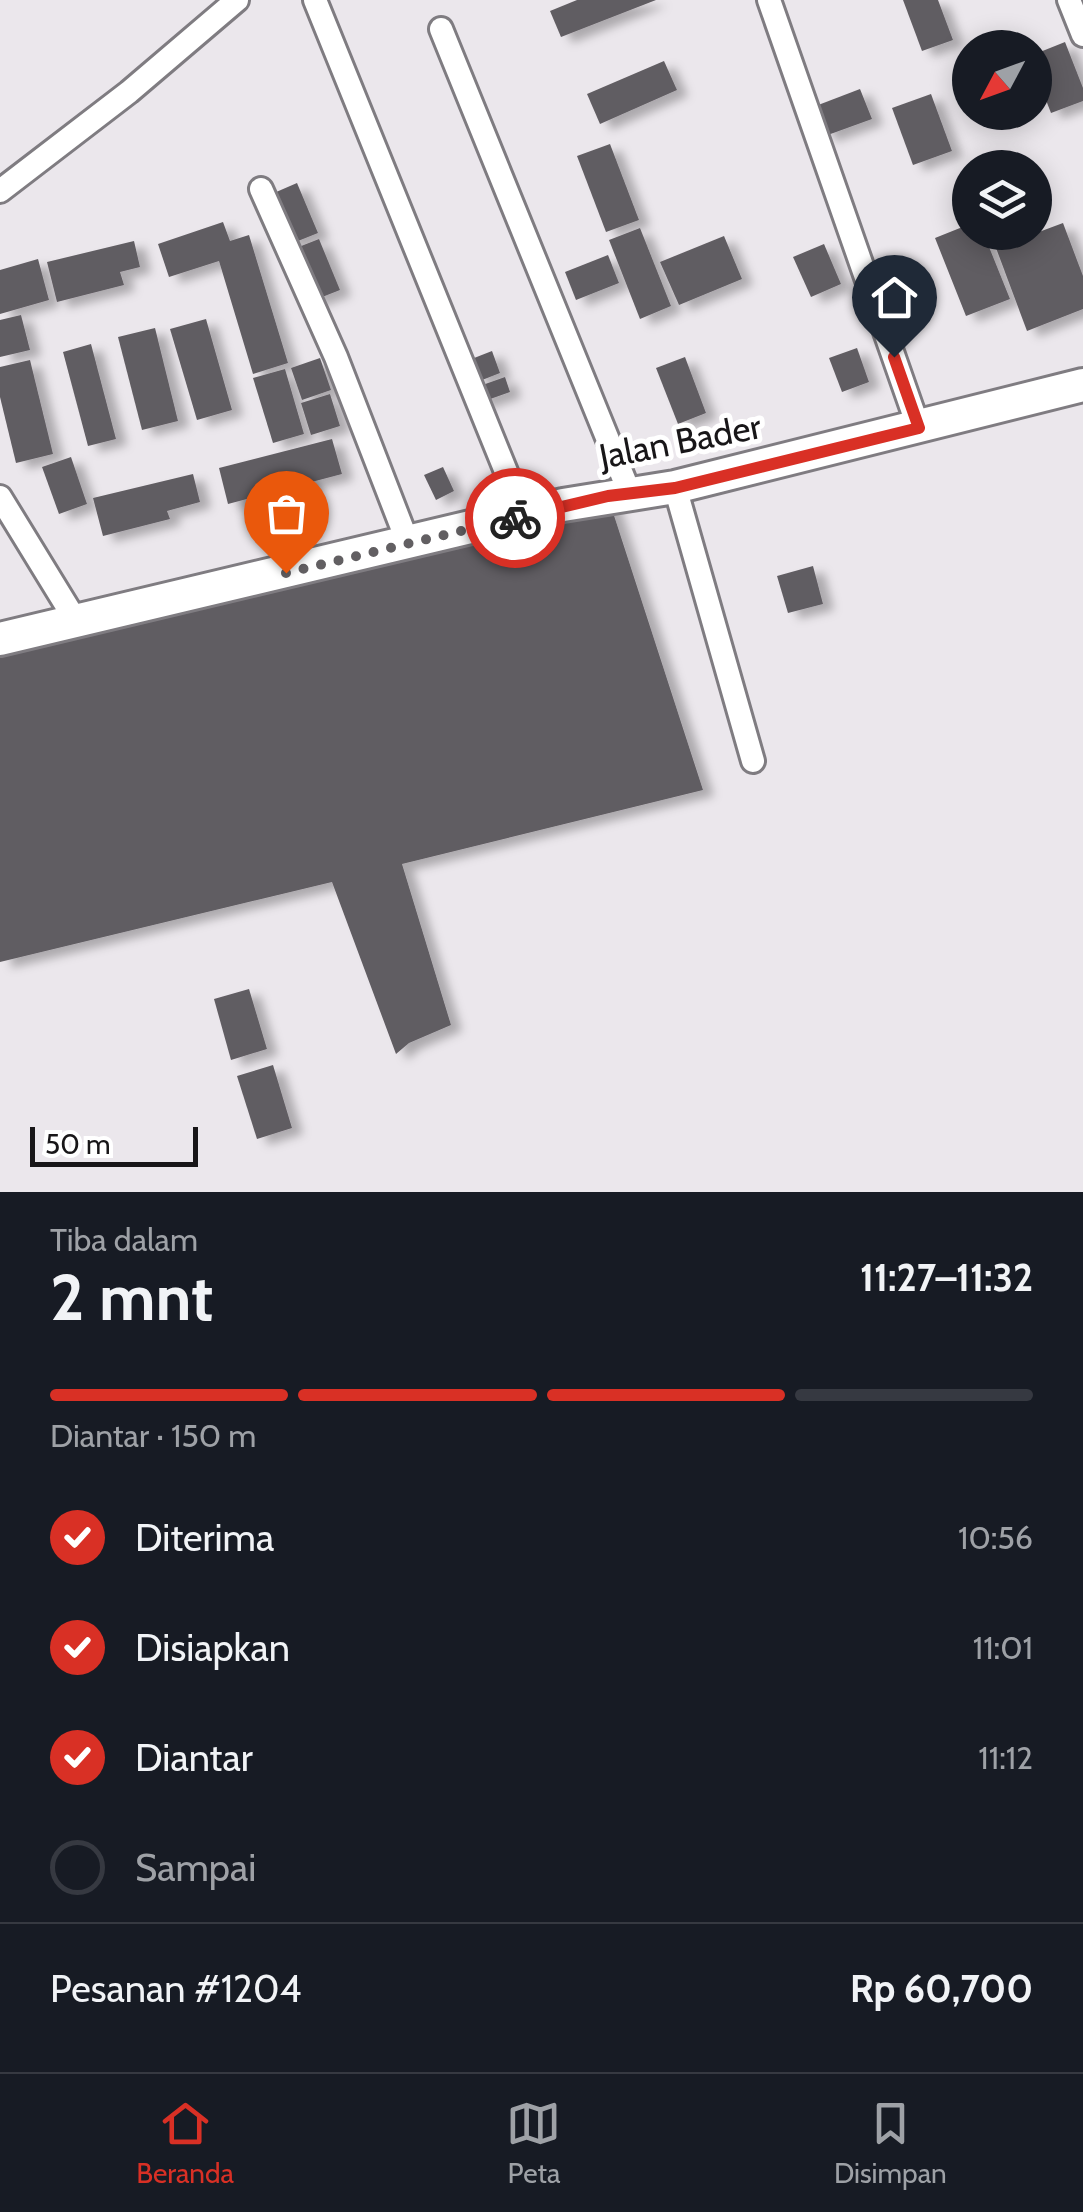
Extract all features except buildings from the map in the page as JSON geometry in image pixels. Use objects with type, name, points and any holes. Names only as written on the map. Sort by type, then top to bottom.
[{"type":"main road","name":"Jalan Bader","points":[[0,639],[563,505],[675,488],[1083,386]]},
{"type":"street","points":[[0,191],[128,92],[237,0]]},
{"type":"street","points":[[315,0],[524,516]]},
{"type":"street","points":[[769,0],[919,428]]},
{"type":"street","points":[[1069,0],[1083,35]]},
{"type":"street","points":[[441,28],[630,494]]},
{"type":"street","points":[[261,189],[336,357],[408,542]]},
{"type":"street","points":[[675,488],[752,760]]},
{"type":"street","points":[[0,497],[76,621]]},
{"type":"way so far","points":[[286,573],[515,518]]},
{"type":"route","points":[[515,518],[608,496],[675,488],[919,428],[894,357]]}]
